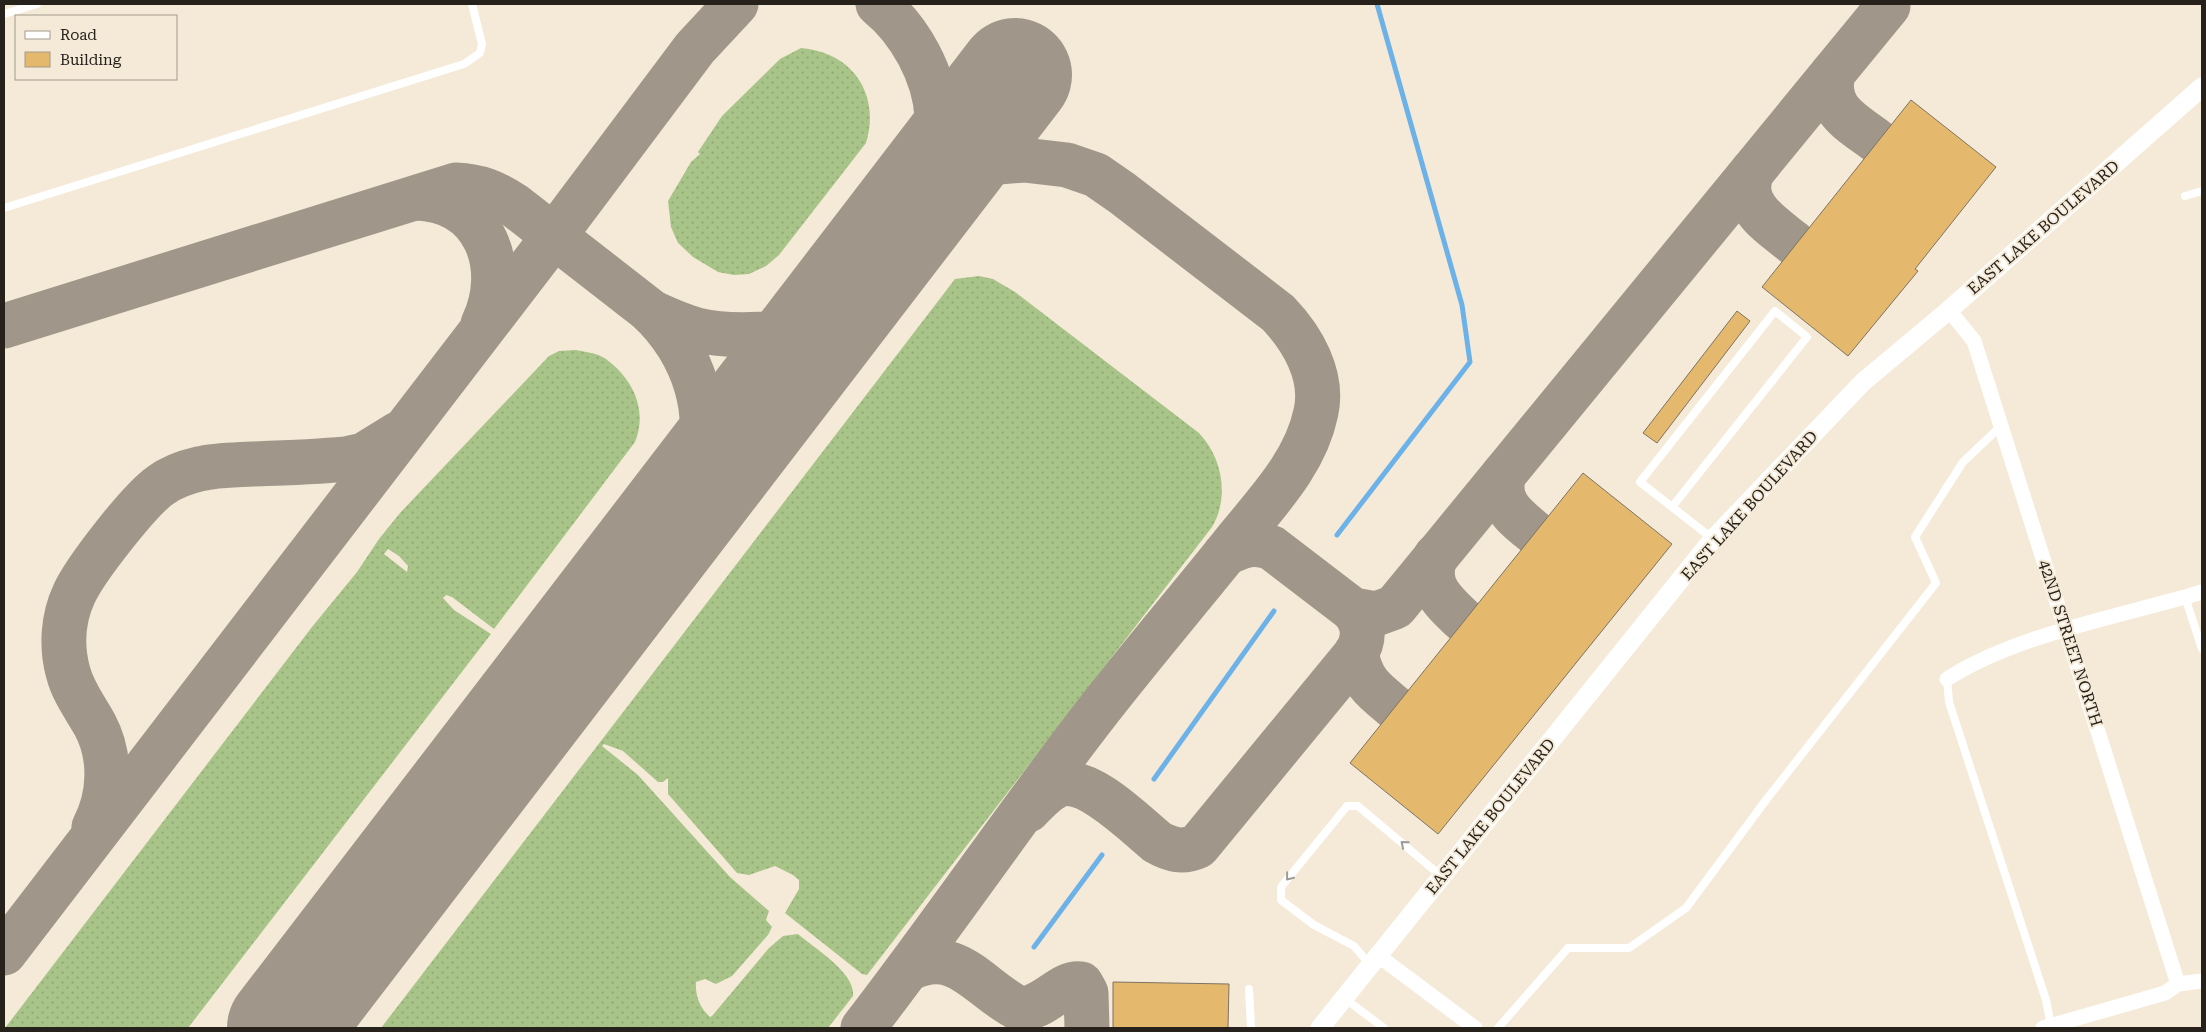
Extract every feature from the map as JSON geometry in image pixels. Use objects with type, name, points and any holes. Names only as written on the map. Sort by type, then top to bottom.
[{"type":"street","name":"EAST LAKE BOULEVARD","points":[[1320,1028],[1713,539],[1863,382],[1950,310],[2202,87]]},
{"type":"street","name":"42ND STREET NORTH","points":[[1950,310],[1974,341],[2178,984]]},
{"type":"street","points":[[1947,679],[1968,666],[2067,630],[2202,592]]},
{"type":"street","points":[[1375,961],[1473,1028]]},
{"type":"street","points":[[2049,1027],[2164,993],[2178,984],[2202,981]]},
{"type":"lane","points":[[4,14],[37,4]]},
{"type":"lane","points":[[4,208],[464,64],[480,53],[482,44],[472,4]]},
{"type":"lane","points":[[2184,196],[2202,191]]},
{"type":"lane","points":[[1672,507],[1807,337],[1776,311],[1640,482],[1672,507],[1713,539]]},
{"type":"lane","points":[[1498,1028],[1568,948],[1629,948],[1686,908],[1766,800],[1936,583],[1915,537],[1963,462],[2001,426]]},
{"type":"lane","points":[[2185,597],[2202,649]]},
{"type":"lane","points":[[1947,679],[1949,702],[2046,1000],[2049,1027]]},
{"type":"lane","points":[[1375,961],[1354,946],[1314,925],[1281,900],[1281,887],[1347,806],[1358,806],[1441,876]]},
{"type":"lane","points":[[1249,989],[1250,1028]]},
{"type":"lane","points":[[1344,998],[1384,1028]]},
{"type":"green space","points":[[801,48],[819,51],[835,58],[848,67],[858,79],[865,92],[869,108],[870,125],[866,143],[779,255],[766,266],[749,274],[734,275],[718,272],[693,257],[678,243],[671,227],[668,201],[691,162],[700,154],[698,152],[722,116],[780,59]]},
{"type":"green space","points":[[979,276],[993,279],[1015,292],[1199,433],[1207,443],[1218,465],[1222,490],[1221,503],[1212,527],[867,975],[862,974],[785,913],[799,889],[799,880],[775,866],[749,875],[737,873],[668,794],[668,778],[663,782],[658,782],[623,751],[604,744],[602,746],[638,775],[730,877],[769,911],[766,920],[772,927],[768,935],[732,976],[716,984],[705,979],[696,982],[697,997],[703,1010],[710,1017],[712,1016],[769,948],[783,936],[798,934],[833,962],[848,979],[852,987],[853,996],[828,1028],[381,1028],[955,279]]},
{"type":"green space","points":[[576,350],[599,355],[616,367],[624,376],[636,396],[639,407],[639,430],[635,442],[494,629],[452,597],[446,595],[443,598],[454,610],[491,634],[188,1028],[5,1028],[312,627],[357,572],[379,539],[400,513],[549,356],[559,351]],"holes":[[[388,549],[399,556],[408,566],[407,572],[384,554]]]},
{"type":"building","points":[[1911,100],[1996,167],[1915,269],[1918,271],[1848,356],[1762,287]]},
{"type":"building","points":[[1737,311],[1750,321],[1657,443],[1643,433]]},
{"type":"building","points":[[1583,473],[1672,544],[1438,834],[1350,763]]},
{"type":"building","points":[[1113,982],[1229,984],[1228,1028],[1113,1028]]},
{"type":"waterway","points":[[1337,535],[1470,362],[1462,305],[1377,4]]},
{"type":"waterway","points":[[1154,779],[1274,611]]},
{"type":"waterway","points":[[1034,947],[1102,855]]},
{"type":"taxiway","points":[[4,953],[554,236],[695,48],[736,4]]},
{"type":"taxiway","points":[[878,4],[890,15],[910,40],[919,54],[931,85],[937,117],[933,182]]},
{"type":"taxiway","points":[[1225,554],[1248,545],[1266,546],[1272,548],[1353,610],[1376,614],[1395,607],[1888,6]]},
{"type":"taxiway","points":[[1833,73],[1831,86],[1836,106],[1850,121],[1878,142]]},
{"type":"taxiway","points":[[863,1028],[1094,716],[1269,501],[1293,468],[1310,432],[1318,398],[1317,384],[1309,358],[1295,334],[1278,313],[1096,175],[1067,165],[1024,160],[974,164],[937,177]]},
{"type":"taxiway","points":[[1752,172],[1749,184],[1753,205],[1768,222],[1795,244]]},
{"type":"taxiway","points":[[4,326],[456,185],[479,188],[493,193],[514,205],[649,310],[665,327],[678,346],[689,366],[696,387],[701,408],[702,431],[700,453],[693,476],[670,525]]},
{"type":"taxiway","points":[[416,198],[440,202],[459,211],[475,224],[486,240],[492,260],[494,281],[491,302],[483,324]]},
{"type":"taxiway","points":[[651,312],[691,328],[712,333],[744,335],[777,333],[823,325]]},
{"type":"taxiway","points":[[94,827],[106,790],[106,763],[104,750],[95,725],[70,679],[64,652],[64,632],[67,613],[74,594],[89,569],[113,536],[151,493],[165,482],[184,473],[218,466],[346,459],[364,455],[398,434]]},
{"type":"taxiway","points":[[1504,474],[1502,493],[1505,501],[1514,515],[1535,533]]},
{"type":"taxiway","points":[[1436,556],[1432,576],[1434,585],[1443,600],[1464,621]]},
{"type":"taxiway","points":[[1028,810],[1052,788],[1062,784],[1074,784],[1086,788],[1112,804],[1162,845],[1182,850],[1198,846],[1355,655],[1361,644],[1362,626],[1353,610]]},
{"type":"taxiway","points":[[1356,653],[1361,671],[1369,684],[1394,707]]},
{"type":"taxiway","points":[[909,969],[926,963],[941,962],[955,966],[968,972],[1006,1001],[1020,1009],[1037,1005],[1067,987],[1081,984],[1086,993],[1087,1028]]},
{"type":"runway","points":[[284,1028],[1015,75]]}]
